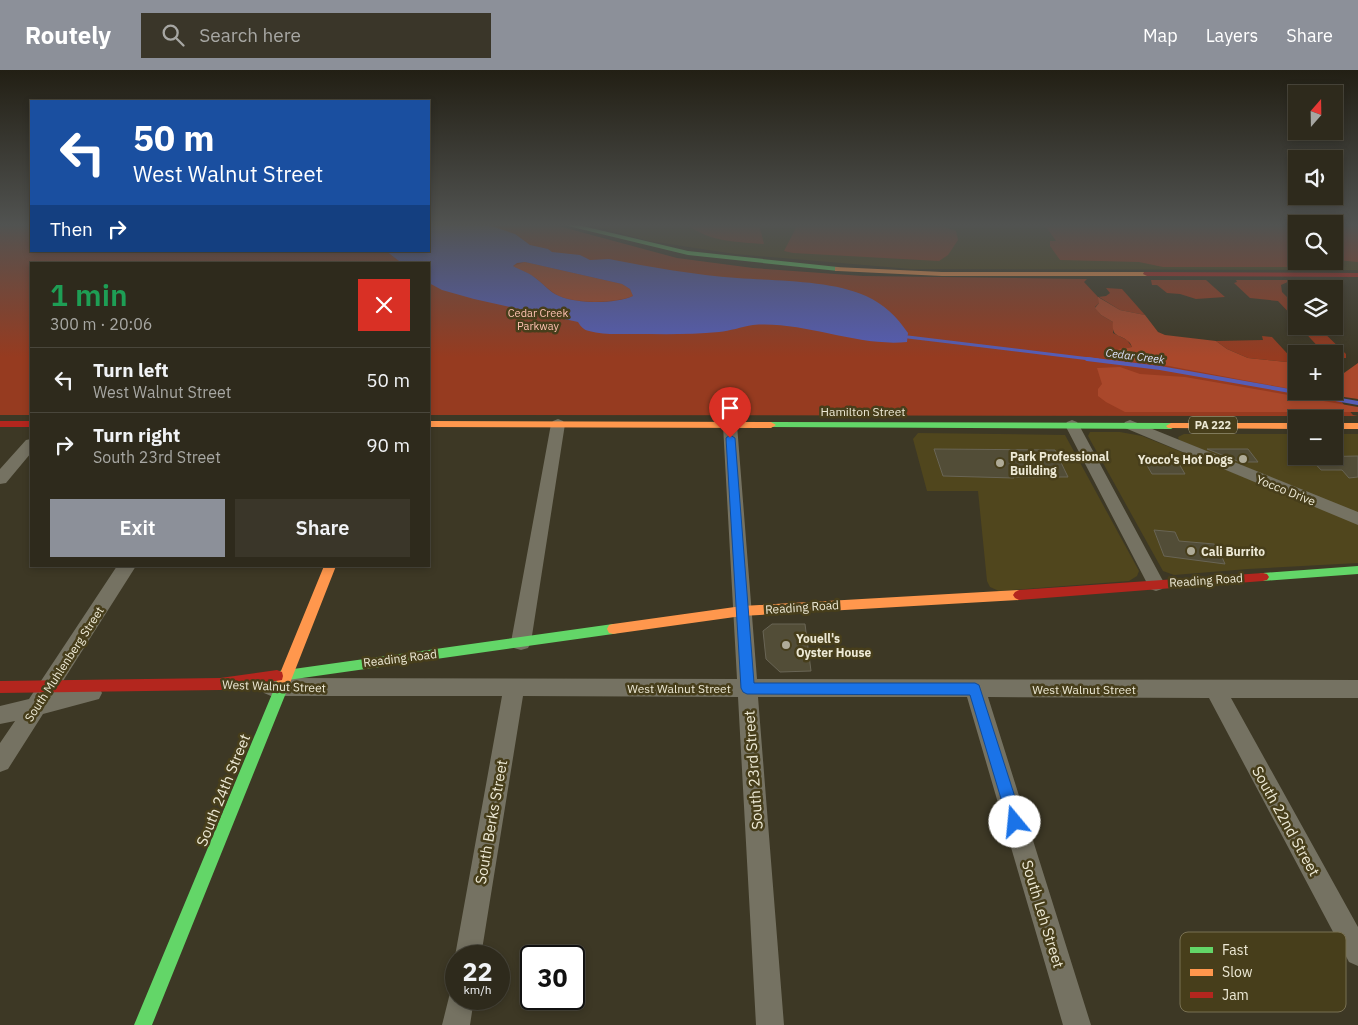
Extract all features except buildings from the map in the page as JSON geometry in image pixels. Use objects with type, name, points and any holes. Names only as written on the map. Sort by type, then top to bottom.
[{"type":"street","points":[[843,269],[988,274],[1358,275]]},
{"type":"street","points":[[0,424],[30,424]]},
{"type":"street","name":"Hamilton Street","points":[[430,424],[1288,426]]},
{"type":"street","points":[[522,642],[558,424]]},
{"type":"street","name":"South 23rd Street","points":[[730,425],[770,1025]]},
{"type":"street","points":[[1072,425],[1156,584]]},
{"type":"street","name":"Yocco Drive","points":[[1130,425],[1358,519]]},
{"type":"street","points":[[1343,426],[1358,426]]},
{"type":"street","points":[[0,479],[30,445]]},
{"type":"street","name":"South Muhlenberg Street","points":[[0,762],[126,567]]},
{"type":"street","name":"South 24th Street","points":[[143,1025],[330,567]]},
{"type":"street","name":"Reading Road","points":[[284,680],[522,642],[742,611],[1042,594],[1358,570]]},
{"type":"street","name":"West Walnut Street","points":[[0,687],[116,687],[284,680],[514,688],[1358,690]]},
{"type":"street","points":[[0,715],[116,687]]},
{"type":"street","name":"South Berks Street","points":[[470,945],[514,688]]},
{"type":"street","name":"South Leh Street","points":[[975,689],[1077,1025]]},
{"type":"street","name":"South 22nd Street","points":[[1215,689],[1358,952]]},
{"type":"street","points":[[456,1025],[459,1010]]},
{"type":"shaded area","points":[[430,269],[518,269],[532,275],[555,294],[567,299],[586,302],[607,302],[633,296],[630,289],[622,284],[554,269],[661,269],[705,275],[803,282],[837,287],[873,299],[895,316],[908,333],[907,342],[888,343],[772,325],[753,325],[697,334],[605,334],[587,331],[578,322],[442,290],[430,284]]},
{"type":"shaded area","points":[[518,269],[554,269],[622,284],[630,289],[633,296],[596,302],[567,299],[555,294],[529,274]]},
{"type":"shaded area","points":[[906,269],[1288,269],[911,269]]},
{"type":"shaded area","points":[[1343,269],[1358,269],[1343,270]]},
{"type":"shaded area","points":[[1098,297],[1120,310],[1145,315],[1158,332],[1165,335],[1216,341],[1227,349],[1248,358],[1288,362],[1288,388],[1153,363],[1130,361],[1127,354],[1118,349],[1132,347],[1130,343],[1115,333],[1113,322],[1101,315],[1095,308],[1099,303]]},
{"type":"shaded area","points":[[1358,363],[1358,399],[1343,397],[1344,373]]},
{"type":"shaded area","points":[[1120,367],[1140,374],[1185,377],[1288,395],[1288,400],[1318,400],[1358,407],[1358,412],[1343,412],[1343,410],[1288,410],[1288,412],[1125,412],[1098,396],[1098,389],[1102,384],[1097,368]]},
{"type":"shaded area","points":[[1090,432],[1120,432],[1142,436],[1358,523],[1358,563],[1174,575],[1163,571],[1088,436]]},
{"type":"shaded area","points":[[918,433],[1065,435],[1139,571],[1137,576],[1129,581],[999,591],[990,587],[987,581],[978,491],[927,491],[913,439]]},
{"type":"shaded area","points":[[1184,434],[1288,434],[1288,465],[1343,465],[1343,434],[1358,434],[1358,513],[1179,440],[1178,437]]},
{"type":"green space","name":"Cedar Creek Parkway","points":[[0,269],[30,269],[30,415],[0,415]]},
{"type":"green space","name":"Cedar Creek Parkway","points":[[430,269],[761,269],[863,276],[1087,279],[1084,282],[1098,297],[1106,296],[1110,293],[1106,288],[1122,289],[1145,315],[1120,310],[1099,297],[1099,303],[1095,307],[1101,315],[1113,322],[1113,333],[1127,340],[1132,347],[1121,349],[1288,373],[1288,400],[1340,400],[1353,415],[1358,416],[1343,416],[1343,410],[1288,410],[1288,416],[430,415]]},
{"type":"green space","points":[[1151,280],[1206,280],[1225,297],[1196,299],[1180,294],[1167,293],[1157,285],[1152,285]]},
{"type":"green space","points":[[1236,280],[1288,280],[1281,285],[1282,292],[1288,298],[1288,312],[1278,301],[1250,298],[1234,283],[1237,282]]},
{"type":"green space","points":[[1307,335],[1326,335],[1337,345],[1317,345]]},
{"type":"green space","points":[[1262,336],[1272,337],[1288,354],[1288,362],[1248,358],[1227,349],[1216,341],[1263,340]]},
{"type":"green space","points":[[1343,351],[1346,354],[1346,358],[1343,358]]},
{"type":"waterway","name":"Cedar Creek","points":[[908,337],[1098,360]]},
{"type":"waterway","name":"Cedar Creek","points":[[1087,359],[1160,368],[1358,403]]},
{"type":"traffic: fast","points":[[834,269],[838,269]]},
{"type":"traffic: fast","points":[[771,425],[1171,426]]},
{"type":"traffic: fast","points":[[1263,577],[1358,570]]},
{"type":"traffic: fast","points":[[277,676],[613,629]]},
{"type":"traffic: fast","points":[[143,1025],[283,683]]},
{"type":"traffic: slow","points":[[838,269],[942,274],[1147,274]]},
{"type":"traffic: slow","points":[[430,424],[771,425]]},
{"type":"traffic: slow","points":[[1171,426],[1288,426]]},
{"type":"traffic: slow","points":[[1343,426],[1358,426]]},
{"type":"traffic: slow","points":[[283,683],[330,567]]},
{"type":"traffic: slow","points":[[613,629],[742,611],[1019,595]]},
{"type":"traffic: jam","points":[[1147,274],[1358,275]]},
{"type":"traffic: jam","points":[[0,424],[30,424]]},
{"type":"traffic: jam","points":[[1019,595],[1263,577]]},
{"type":"traffic: jam","points":[[0,687],[220,684],[277,676]]},
{"type":"place","name":"Yocco's Hot Dogs","points":[[1243,459]]},
{"type":"place","name":"Park Professional Building","points":[[1000,463]]},
{"type":"place","name":"Cali Burrito","points":[[1191,551]]},
{"type":"place","name":"Youell's Oyster House","points":[[786,645]]},
{"type":"route","points":[[730,438],[747,688],[975,689],[1015,822]]}]
